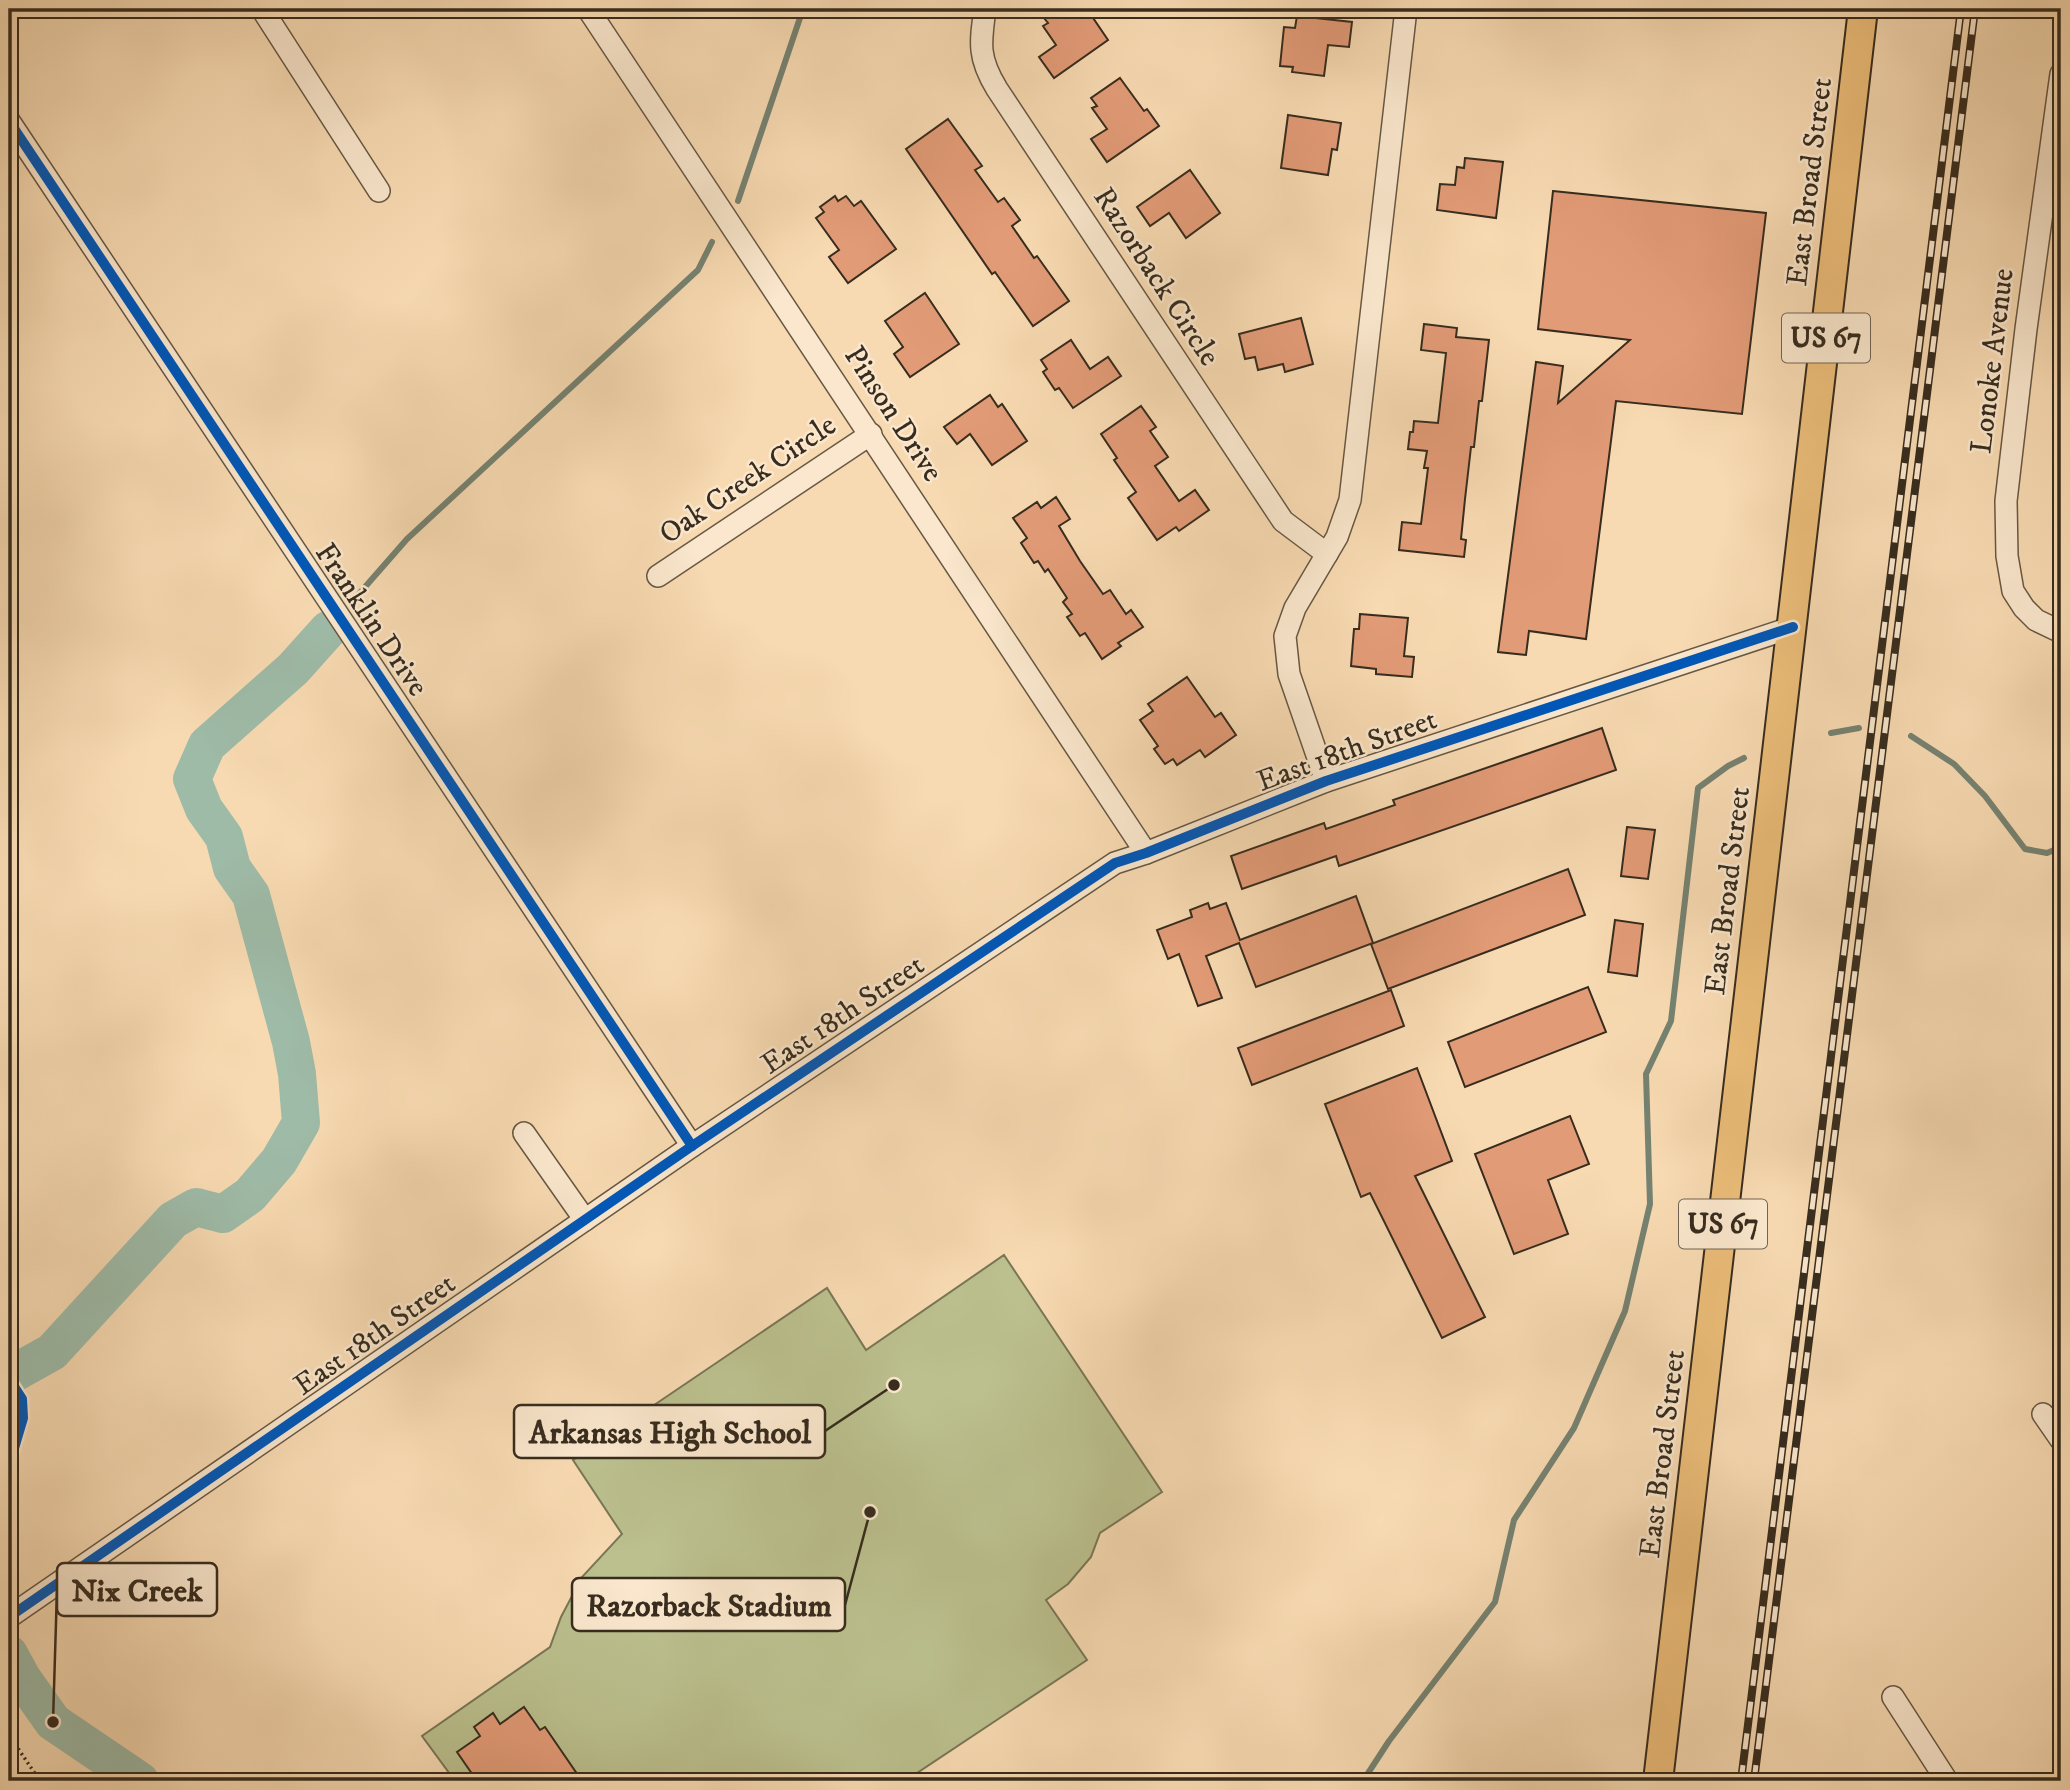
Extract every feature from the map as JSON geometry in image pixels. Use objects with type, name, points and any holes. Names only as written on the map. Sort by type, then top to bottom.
[{"type":"main road","name":"East Broad Street","points":[[1658,1781],[1863,9]]},
{"type":"street","points":[[262,9],[379,191]]},
{"type":"street","name":"Pinson Drive","points":[[588,9],[1146,853]]},
{"type":"street","name":"Razorback Circle","points":[[985,9],[980,42],[985,69],[997,89],[1283,521],[1327,554]]},
{"type":"street","points":[[1326,781],[1289,674],[1285,636],[1295,608],[1337,537],[1350,500],[1406,9]]},
{"type":"street","name":"Lonoke Avenue","points":[[2061,74],[2058,120],[2026,329],[2006,501],[2007,556],[2012,591],[2036,620],[2061,632]]},
{"type":"street","name":"Franklin Drive","points":[[9,121],[692,1146]]},
{"type":"street","name":"Oak Creek Circle","points":[[658,576],[871,434]]},
{"type":"street","name":"East 18th Street","points":[[17,1611],[692,1146],[1115,863],[1326,781],[1793,627]]},
{"type":"street","points":[[524,1133],[585,1220]]},
{"type":"street","points":[[2043,1414],[2061,1440]]},
{"type":"street","points":[[1893,1698],[1947,1781]]},
{"type":"path","points":[[9,1735],[40,1781]]},
{"type":"green space","points":[[1004,1255],[1162,1492],[1100,1533],[1091,1557],[1068,1584],[1046,1600],[1087,1660],[905,1781],[455,1781],[422,1736],[550,1647],[561,1617],[582,1577],[622,1534],[573,1460],[827,1288],[866,1350]]},
{"type":"building","points":[[1057,9],[1077,9],[1083,17],[1089,12],[1108,40],[1054,78],[1039,57],[1056,45],[1043,26],[1048,23],[1044,18]]},
{"type":"building","points":[[1297,16],[1352,22],[1349,47],[1328,45],[1324,76],[1292,72],[1293,67],[1280,66],[1284,27],[1295,28]]},
{"type":"building","points":[[1120,78],[1144,111],[1147,109],[1159,126],[1107,162],[1091,139],[1107,129],[1092,108],[1097,106],[1091,98]]},
{"type":"building","points":[[1288,115],[1341,123],[1337,150],[1332,149],[1328,175],[1281,168]]},
{"type":"building","points":[[948,119],[982,166],[975,170],[998,202],[1004,198],[1020,220],[1012,226],[1069,301],[1033,326],[995,272],[992,274],[906,149]]},
{"type":"building","points":[[1465,158],[1503,162],[1496,218],[1437,210],[1440,184],[1455,185],[1457,167],[1464,168]]},
{"type":"building","points":[[1190,170],[1220,213],[1186,238],[1169,213],[1150,226],[1137,207]]},
{"type":"building","points":[[1553,191],[1766,213],[1742,414],[1616,401],[1586,639],[1529,631],[1526,655],[1498,652],[1536,362],[1563,366],[1558,403],[1630,340],[1538,329]]},
{"type":"building","points":[[835,196],[838,201],[846,196],[854,206],[861,201],[896,249],[848,283],[829,257],[839,250],[816,218],[824,212],[820,207]]},
{"type":"building","points":[[925,293],[959,344],[910,377],[894,354],[903,347],[885,321]]},
{"type":"building","points":[[1301,318],[1313,364],[1285,372],[1283,364],[1258,370],[1255,357],[1245,359],[1239,334]]},
{"type":"building","points":[[1424,324],[1457,328],[1456,337],[1489,340],[1482,401],[1479,401],[1474,447],[1471,447],[1465,499],[1461,539],[1466,540],[1464,557],[1399,550],[1402,522],[1421,524],[1428,468],[1424,468],[1427,451],[1408,449],[1410,432],[1413,432],[1414,421],[1438,423],[1446,353],[1421,350]]},
{"type":"building","points":[[1071,340],[1090,369],[1108,357],[1121,376],[1073,408],[1059,388],[1055,390],[1043,372],[1047,369],[1041,360]]},
{"type":"building","points":[[990,395],[998,407],[1002,404],[1027,441],[992,465],[970,434],[957,444],[944,427]]},
{"type":"building","points":[[1141,406],[1156,427],[1150,431],[1168,457],[1155,466],[1179,501],[1195,490],[1209,510],[1179,531],[1176,527],[1157,540],[1128,498],[1136,492],[1114,460],[1117,458],[1101,434]]},
{"type":"building","points":[[1056,497],[1070,519],[1059,526],[1080,561],[1103,594],[1110,590],[1126,614],[1131,610],[1143,627],[1118,643],[1121,646],[1102,659],[1085,633],[1080,636],[1067,617],[1072,614],[1063,602],[1067,598],[1048,569],[1045,572],[1038,561],[1034,563],[1021,543],[1027,538],[1013,518],[1037,502],[1041,508]]},
{"type":"building","points":[[1360,614],[1408,618],[1404,656],[1414,657],[1412,677],[1376,674],[1376,669],[1351,666],[1354,629],[1359,629]]},
{"type":"building","points":[[1187,677],[1215,717],[1221,713],[1236,735],[1205,757],[1200,750],[1177,765],[1173,759],[1165,764],[1154,749],[1158,746],[1140,720],[1153,711],[1148,704]]},
{"type":"building","points":[[1602,728],[1616,770],[1339,866],[1336,856],[1242,889],[1231,856],[1324,823],[1326,829],[1395,805],[1393,800]]},
{"type":"building","points":[[1627,827],[1655,830],[1648,879],[1621,876]]},
{"type":"building","points":[[1568,869],[1585,915],[1388,989],[1371,944]]},
{"type":"building","points":[[1356,896],[1373,943],[1256,987],[1239,943],[1206,956],[1222,998],[1198,1006],[1179,954],[1168,959],[1157,930],[1192,917],[1190,910],[1208,903],[1210,909],[1226,903],[1240,940]]},
{"type":"building","points":[[1615,920],[1643,924],[1637,976],[1608,972]]},
{"type":"building","points":[[1588,987],[1606,1032],[1465,1087],[1448,1042]]},
{"type":"building","points":[[1391,990],[1404,1026],[1252,1085],[1238,1048]]},
{"type":"building","points":[[1417,1068],[1452,1161],[1415,1176],[1485,1317],[1442,1338],[1370,1193],[1361,1197],[1325,1104]]},
{"type":"building","points":[[1570,1116],[1589,1164],[1548,1180],[1568,1234],[1514,1254],[1475,1154]]},
{"type":"building","points":[[524,1707],[540,1730],[545,1727],[582,1781],[477,1781],[457,1752],[480,1736],[474,1727],[493,1713],[500,1724]]},
{"type":"waterway","points":[[738,201],[803,9]]},
{"type":"waterway","points":[[351,603],[407,539],[698,270],[712,242]]},
{"type":"waterway","points":[[9,1376],[52,1352],[173,1220],[196,1207],[223,1214],[250,1195],[279,1161],[301,1123],[291,1042],[251,895],[232,868],[224,837],[204,809],[192,779],[207,745],[293,669],[328,630]]},
{"type":"waterway","points":[[1831,733],[1859,728]]},
{"type":"waterway","points":[[1911,736],[1954,764],[1985,796],[2025,849],[2047,853],[2061,847]]},
{"type":"waterway","points":[[1363,1781],[1389,1741],[1495,1602],[1514,1520],[1574,1428],[1625,1311],[1650,1204],[1646,1074],[1671,1021],[1698,788],[1744,758]]},
{"type":"waterway","points":[[9,1654],[22,1678],[53,1722],[140,1781]]},
{"type":"railway","points":[[1741,1781],[1961,9]]},
{"type":"railway","points":[[1754,1781],[1975,9]]},
{"type":"cycle path","points":[[9,121],[692,1146]]},
{"type":"cycle path","points":[[9,1617],[692,1146],[1115,863],[1326,781],[1793,627]]},
{"type":"cycle path","points":[[9,1379],[22,1399],[23,1418],[9,1465]]},
{"type":"place","name":"Arkansas High School","points":[[894,1385]]},
{"type":"place","name":"Razorback Stadium","points":[[870,1512]]},
{"type":"place","name":"Nix Creek","points":[[53,1722]]}]
